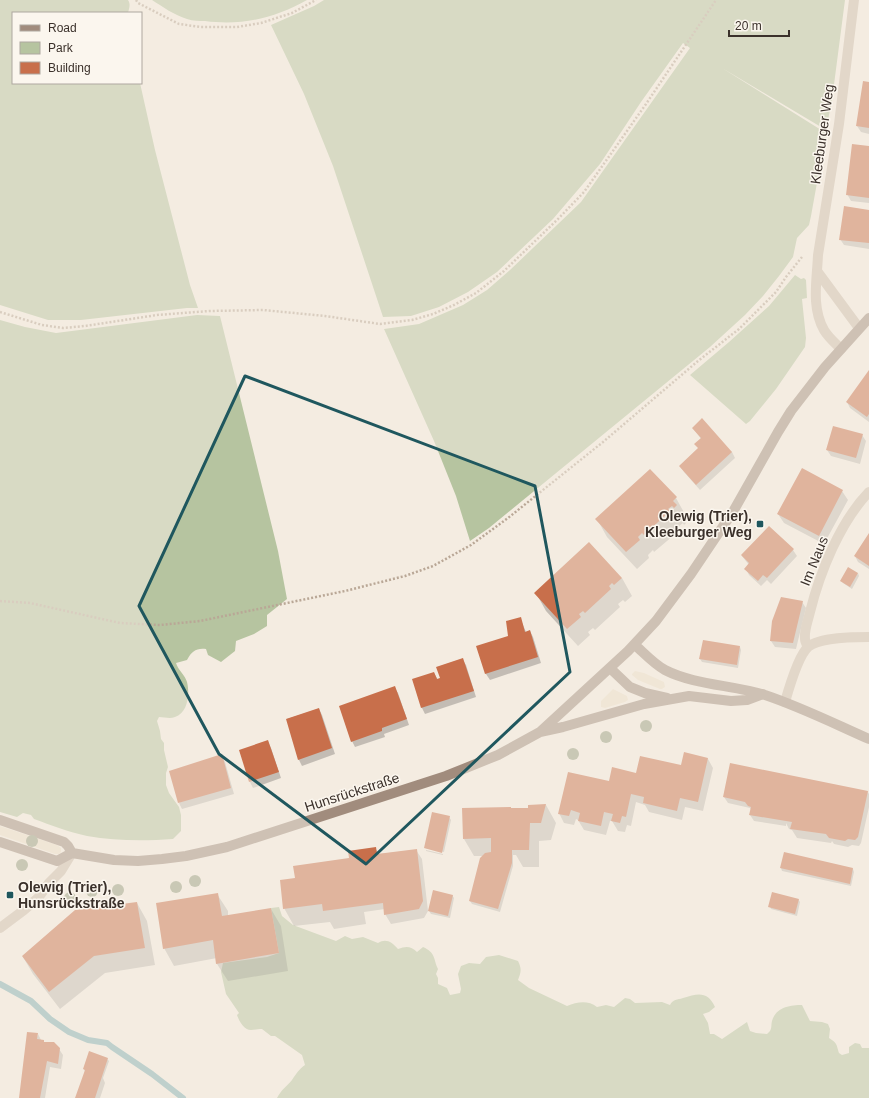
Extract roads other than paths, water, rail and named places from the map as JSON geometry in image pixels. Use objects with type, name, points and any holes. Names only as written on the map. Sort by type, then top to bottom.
[{"type":"main road","name":"Hunsrückstraße","points":[[72,853],[114,860],[138,861],[162,860],[227,847],[446,776],[498,755],[540,732],[610,668],[656,621],[691,574],[734,510],[791,411],[841,349],[869,318]]},
{"type":"main road","points":[[635,644],[660,667],[668,671],[692,679],[763,694],[785,702],[869,739]]},
{"type":"main road","points":[[610,668],[630,687],[645,693],[670,699]]},
{"type":"main road","points":[[540,732],[563,728],[637,706],[670,699],[689,696],[731,701],[747,700],[763,694]]},
{"type":"main road","points":[[0,820],[64,842],[72,853],[57,861],[0,842]]},
{"type":"street","name":"Kleeburger Weg","points":[[841,349],[824,330],[818,313],[815,284],[818,255],[839,124],[854,0]]},
{"type":"street","points":[[817,272],[859,328]]},
{"type":"street","name":"Im Naus","points":[[808,647],[805,641],[805,631],[812,603],[825,568],[844,527],[855,509],[869,492]]},
{"type":"street","points":[[785,702],[799,662],[808,647],[834,638],[869,637]]},
{"type":"street","points":[[0,928],[38,898],[49,883],[61,871],[72,853]]},
{"type":"waterway","points":[[0,984],[31,1001],[50,1019],[69,1032],[88,1040],[107,1043],[152,1074],[183,1098]]},
{"type":"place","name":"Olewig (Trier), Kleeburger Weg","points":[[760,524]]},
{"type":"place","name":"Olewig (Trier), Hunsrückstraße","points":[[10,895]]}]
